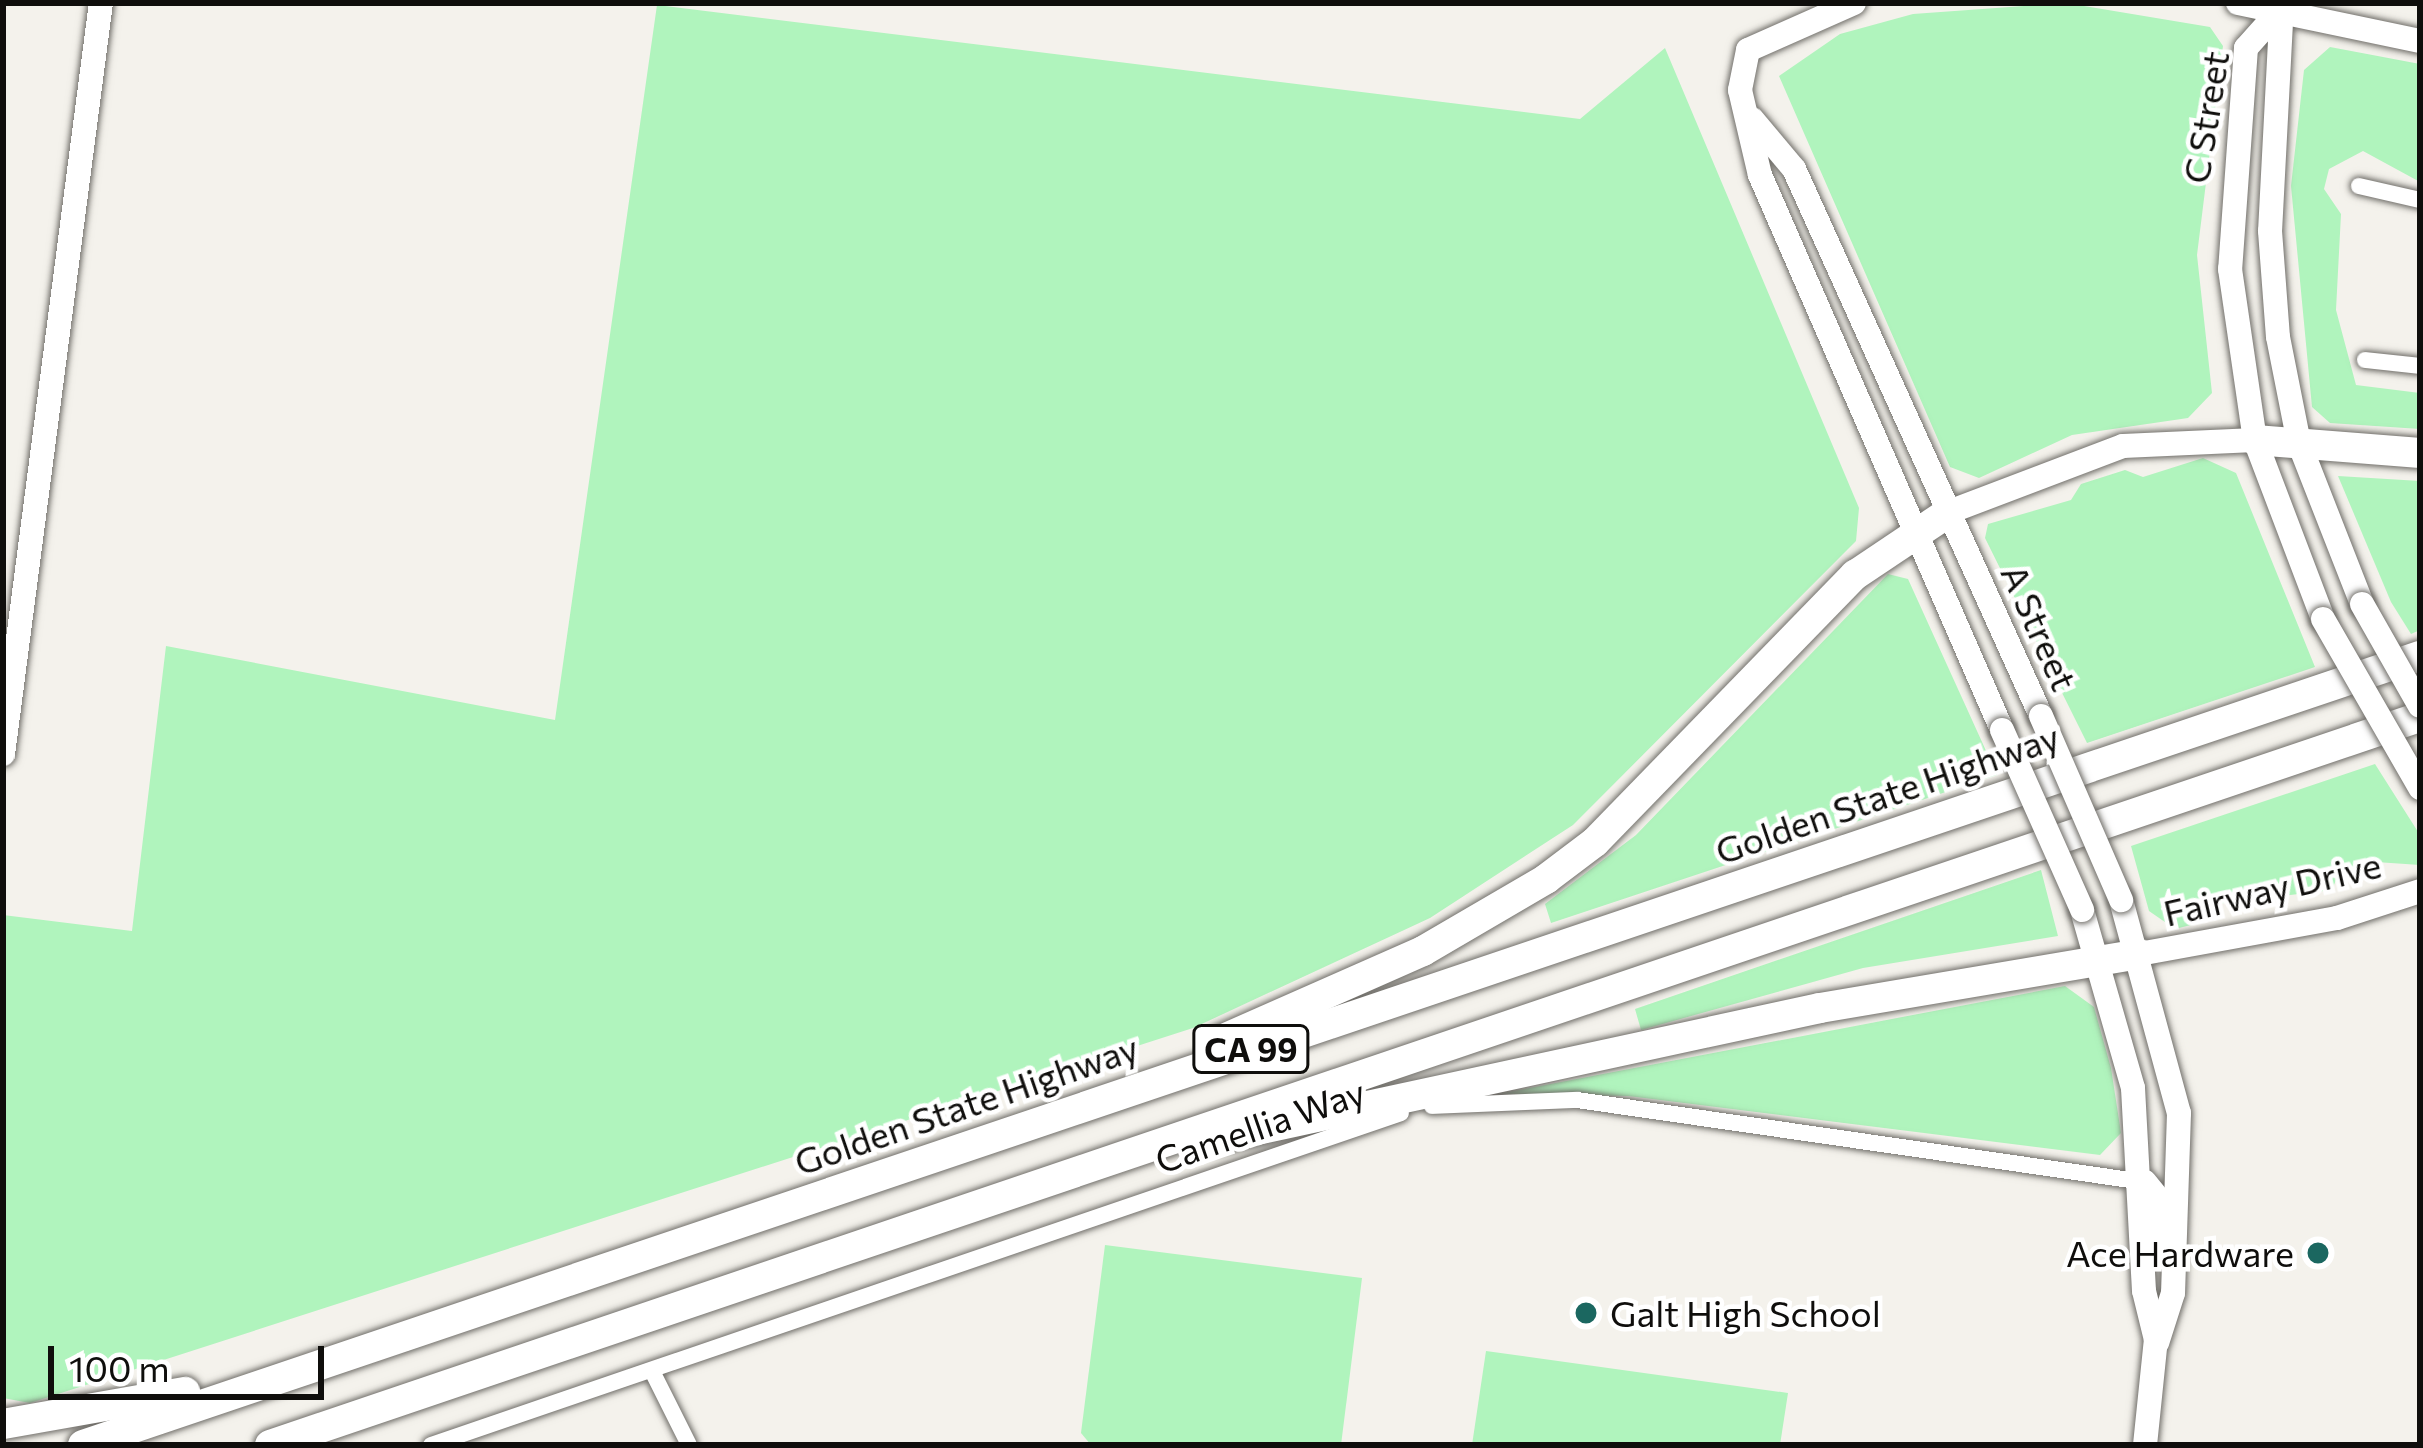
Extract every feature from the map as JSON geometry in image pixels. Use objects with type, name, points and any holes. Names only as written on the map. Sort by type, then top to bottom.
[{"type":"highway","points":[[2255,440],[2420,453]]},
{"type":"highway","points":[[992,1137],[1360,981],[1546,879],[1595,842],[1855,575],[1915,530],[1949,512]]},
{"type":"highway","name":"Golden State Highway","points":[[82,1445],[2420,656]]},
{"type":"highway","name":"CA 99","points":[[271,1445],[1062,1172],[2420,717]]},
{"type":"highway","points":[[1062,1172],[1820,1008],[2139,954]]},
{"type":"highway","points":[[3,1424],[56,1422],[343,1356]]},
{"type":"street","points":[[3,754],[101,3]]},
{"type":"street","name":"A Street","points":[[1854,3],[1768,38],[1740,70],[1760,175],[2101,958],[2133,1088],[2144,1182],[2144,1291],[2157,1343]]},
{"type":"street","points":[[2238,3],[2281,6],[2420,41]]},
{"type":"street","name":"C Street","points":[[2281,6],[2246,48],[2228,201],[2255,440],[2323,620],[2420,788]]},
{"type":"street","name":"C Street","points":[[2281,6],[2271,279],[2299,443],[2362,604],[2420,706]]},
{"type":"street","name":"A Street","points":[[1747,112],[1794,169],[2041,716],[2139,954],[2172,1068],[2182,1177],[2173,1293],[2157,1343],[2145,1445]]},
{"type":"street","points":[[2359,186],[2420,200]]},
{"type":"street","points":[[2365,360],[2420,366]]},
{"type":"street","points":[[1949,512],[2123,446],[2255,440]]},
{"type":"street","name":"Fairway Drive","points":[[2139,954],[2337,918],[2420,891]]},
{"type":"street","name":"Camellia Way","points":[[438,1444],[1353,1126],[1446,1104],[1577,1100],[2144,1182]]},
{"type":"street","points":[[653,1372],[689,1445]]},
{"type":"green space","points":[[2066,3],[2210,27],[2223,46],[2197,255],[2212,393],[2188,418],[2072,435],[1979,478],[1950,467],[1779,76],[1840,34],[1913,14]]},
{"type":"green space","points":[[657,5],[1580,119],[1665,48],[1859,508],[1856,541],[1573,825],[1430,918],[1193,1028],[30,1403],[3,1398],[3,915],[132,931],[166,646],[555,720]]},
{"type":"green space","points":[[2330,47],[2420,64],[2420,182],[2363,151],[2329,169],[2324,189],[2341,214],[2336,310],[2356,385],[2420,393],[2420,429],[2330,423],[2312,407],[2291,186],[2304,70]]},
{"type":"green space","points":[[2203,458],[2236,473],[2315,667],[2087,743],[1985,538],[1988,524],[2071,500],[2081,484],[2125,470],[2143,477]]},
{"type":"green space","points":[[2338,476],[2420,481],[2420,630],[2411,634],[2391,602]]},
{"type":"green space","points":[[1888,574],[1908,579],[1997,775],[1551,923],[1545,904],[1636,835]]},
{"type":"green space","points":[[2375,764],[2420,835],[2420,865],[2376,862],[2339,872],[2332,890],[2208,905],[2195,924],[2175,929],[2149,911],[2131,846]]},
{"type":"green space","points":[[2041,870],[2058,936],[1863,968],[1641,1030],[1635,1009]]},
{"type":"green space","points":[[2065,986],[2094,1007],[2111,1068],[2121,1133],[2100,1155],[1628,1096],[1498,1094]]},
{"type":"green space","points":[[1105,1245],[1362,1278],[1341,1445],[1091,1445],[1081,1433]]},
{"type":"green space","points":[[1486,1351],[1788,1393],[1780,1445],[1472,1445]]},
{"type":"place","name":"Ace Hardware","points":[[2318,1253]]},
{"type":"place","name":"Galt High School","points":[[1586,1313]]}]
